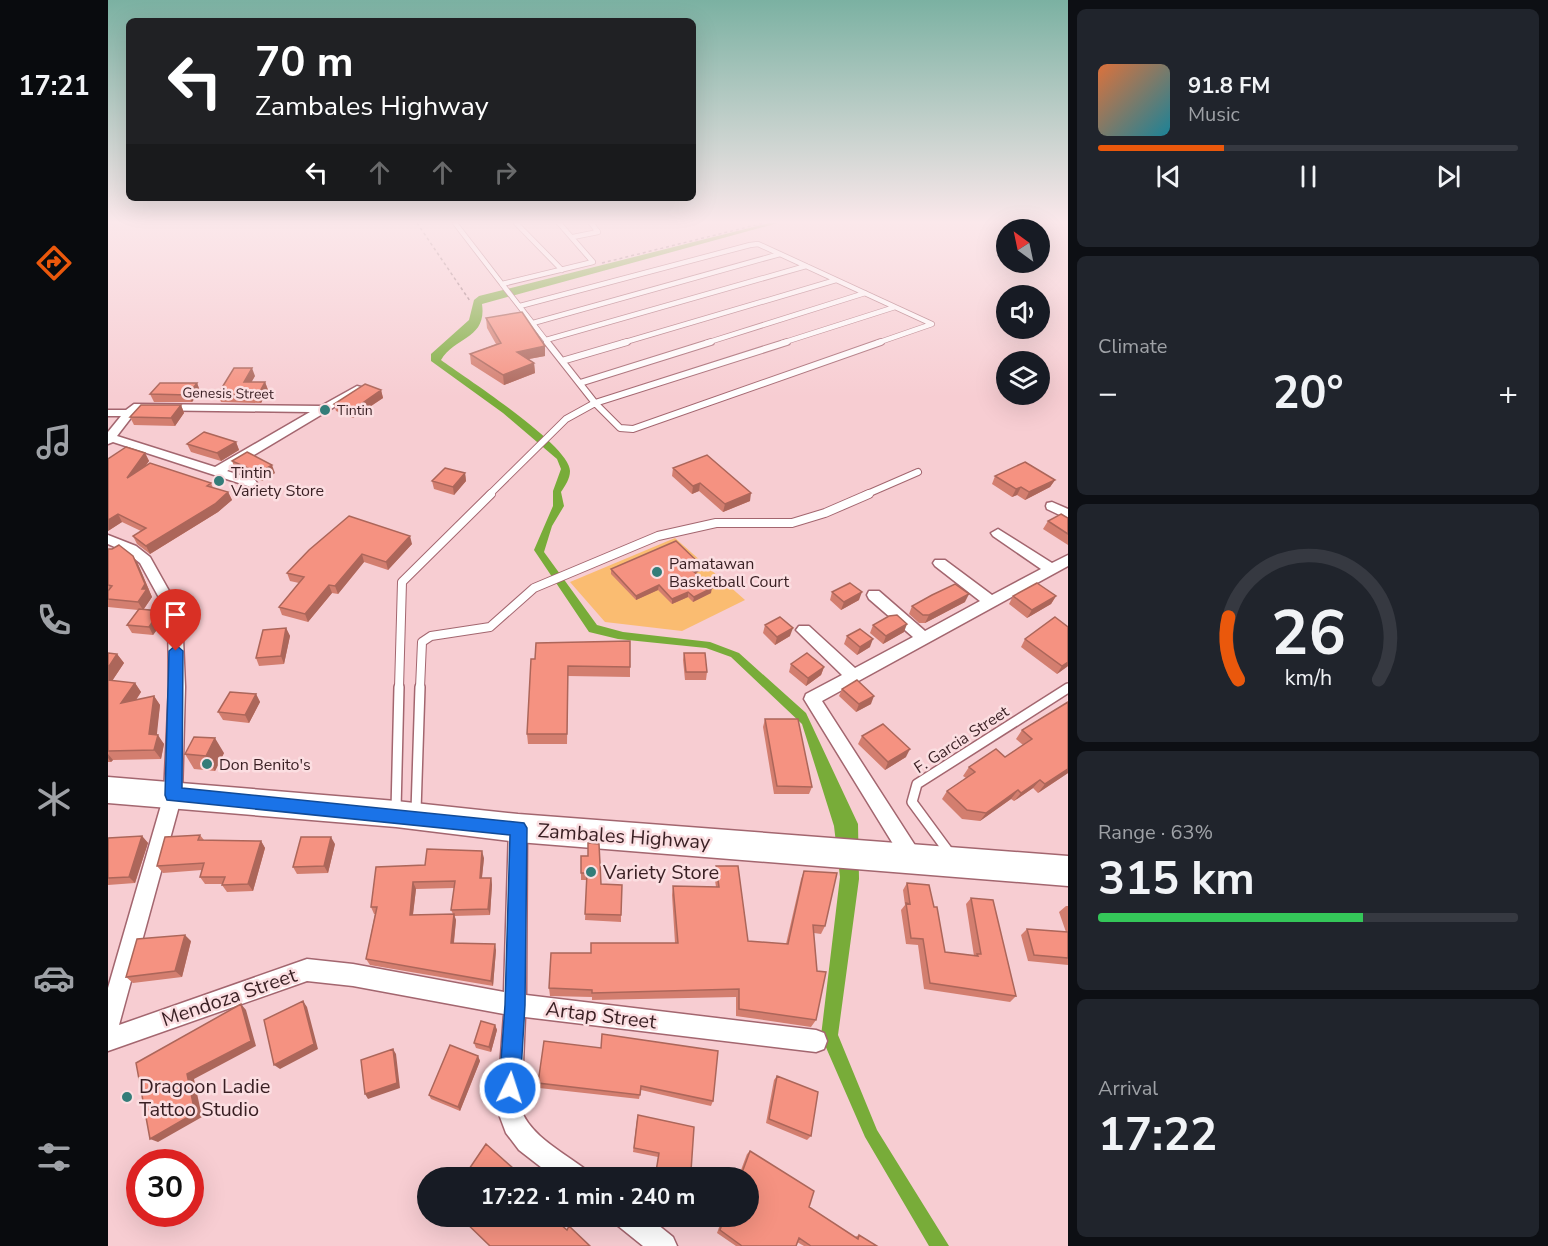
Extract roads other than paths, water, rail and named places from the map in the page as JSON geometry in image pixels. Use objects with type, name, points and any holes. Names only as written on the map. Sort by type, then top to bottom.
[{"type":"main road","name":"Zambales Highway","points":[[113,787],[173,795],[518,828],[836,851],[1068,871]]},
{"type":"street","name":"Genesis Street","points":[[218,471],[357,389]]},
{"type":"street","name":"Genesis Street","points":[[108,413],[132,410],[320,409]]},
{"type":"street","points":[[132,410],[109,438],[251,483]]},
{"type":"street","points":[[1052,506],[1068,515]]},
{"type":"street","points":[[998,533],[1052,569]]},
{"type":"street","points":[[108,539],[131,549],[145,560],[175,614],[177,687],[173,795],[113,990],[108,1026]]},
{"type":"street","points":[[913,859],[812,699],[1068,560]]},
{"type":"street","points":[[940,563],[991,602]]},
{"type":"street","points":[[874,595],[924,638]]},
{"type":"street","points":[[804,630],[853,676]]},
{"type":"street","points":[[518,828],[515,1005],[509,1108],[514,1125],[528,1141],[562,1167]]},
{"type":"street","name":"Mendoza Street","points":[[108,1040],[307,970],[352,975]]},
{"type":"street","name":"Artap Street","points":[[352,975],[515,1005],[816,1041]]},
{"type":"street","points":[[640,1227],[664,1246]]},
{"type":"lane","points":[[500,281],[595,403],[620,428],[633,429],[932,324],[839,281]]},
{"type":"lane","points":[[502,284],[514,281]]},
{"type":"lane","points":[[520,306],[614,281]]},
{"type":"lane","points":[[533,323],[683,281]]},
{"type":"lane","points":[[546,340],[753,281]]},
{"type":"lane","points":[[562,361],[832,281]]},
{"type":"lane","points":[[580,383],[865,293]]},
{"type":"lane","points":[[406,816],[402,582],[566,419],[595,403],[896,308]]},
{"type":"lane","points":[[406,816],[422,642],[431,636],[490,627],[534,588],[658,536],[716,523],[792,523],[825,513],[918,472]]},
{"type":"lane","name":"F. Garcia Street","points":[[956,861],[912,802],[917,784],[1068,688]]},
{"type":"place","name":"Tintin","points":[[325,410]]},
{"type":"place","name":"Tintin Variety Store","points":[[219,481]]},
{"type":"place","name":"Pamatawan Basketball Court","points":[[657,572]]},
{"type":"place","name":"Don Benito's","points":[[207,764]]},
{"type":"place","name":"Variety Store","points":[[591,872]]},
{"type":"place","name":"Dragoon Ladie Tattoo Studio","points":[[127,1097]]}]
